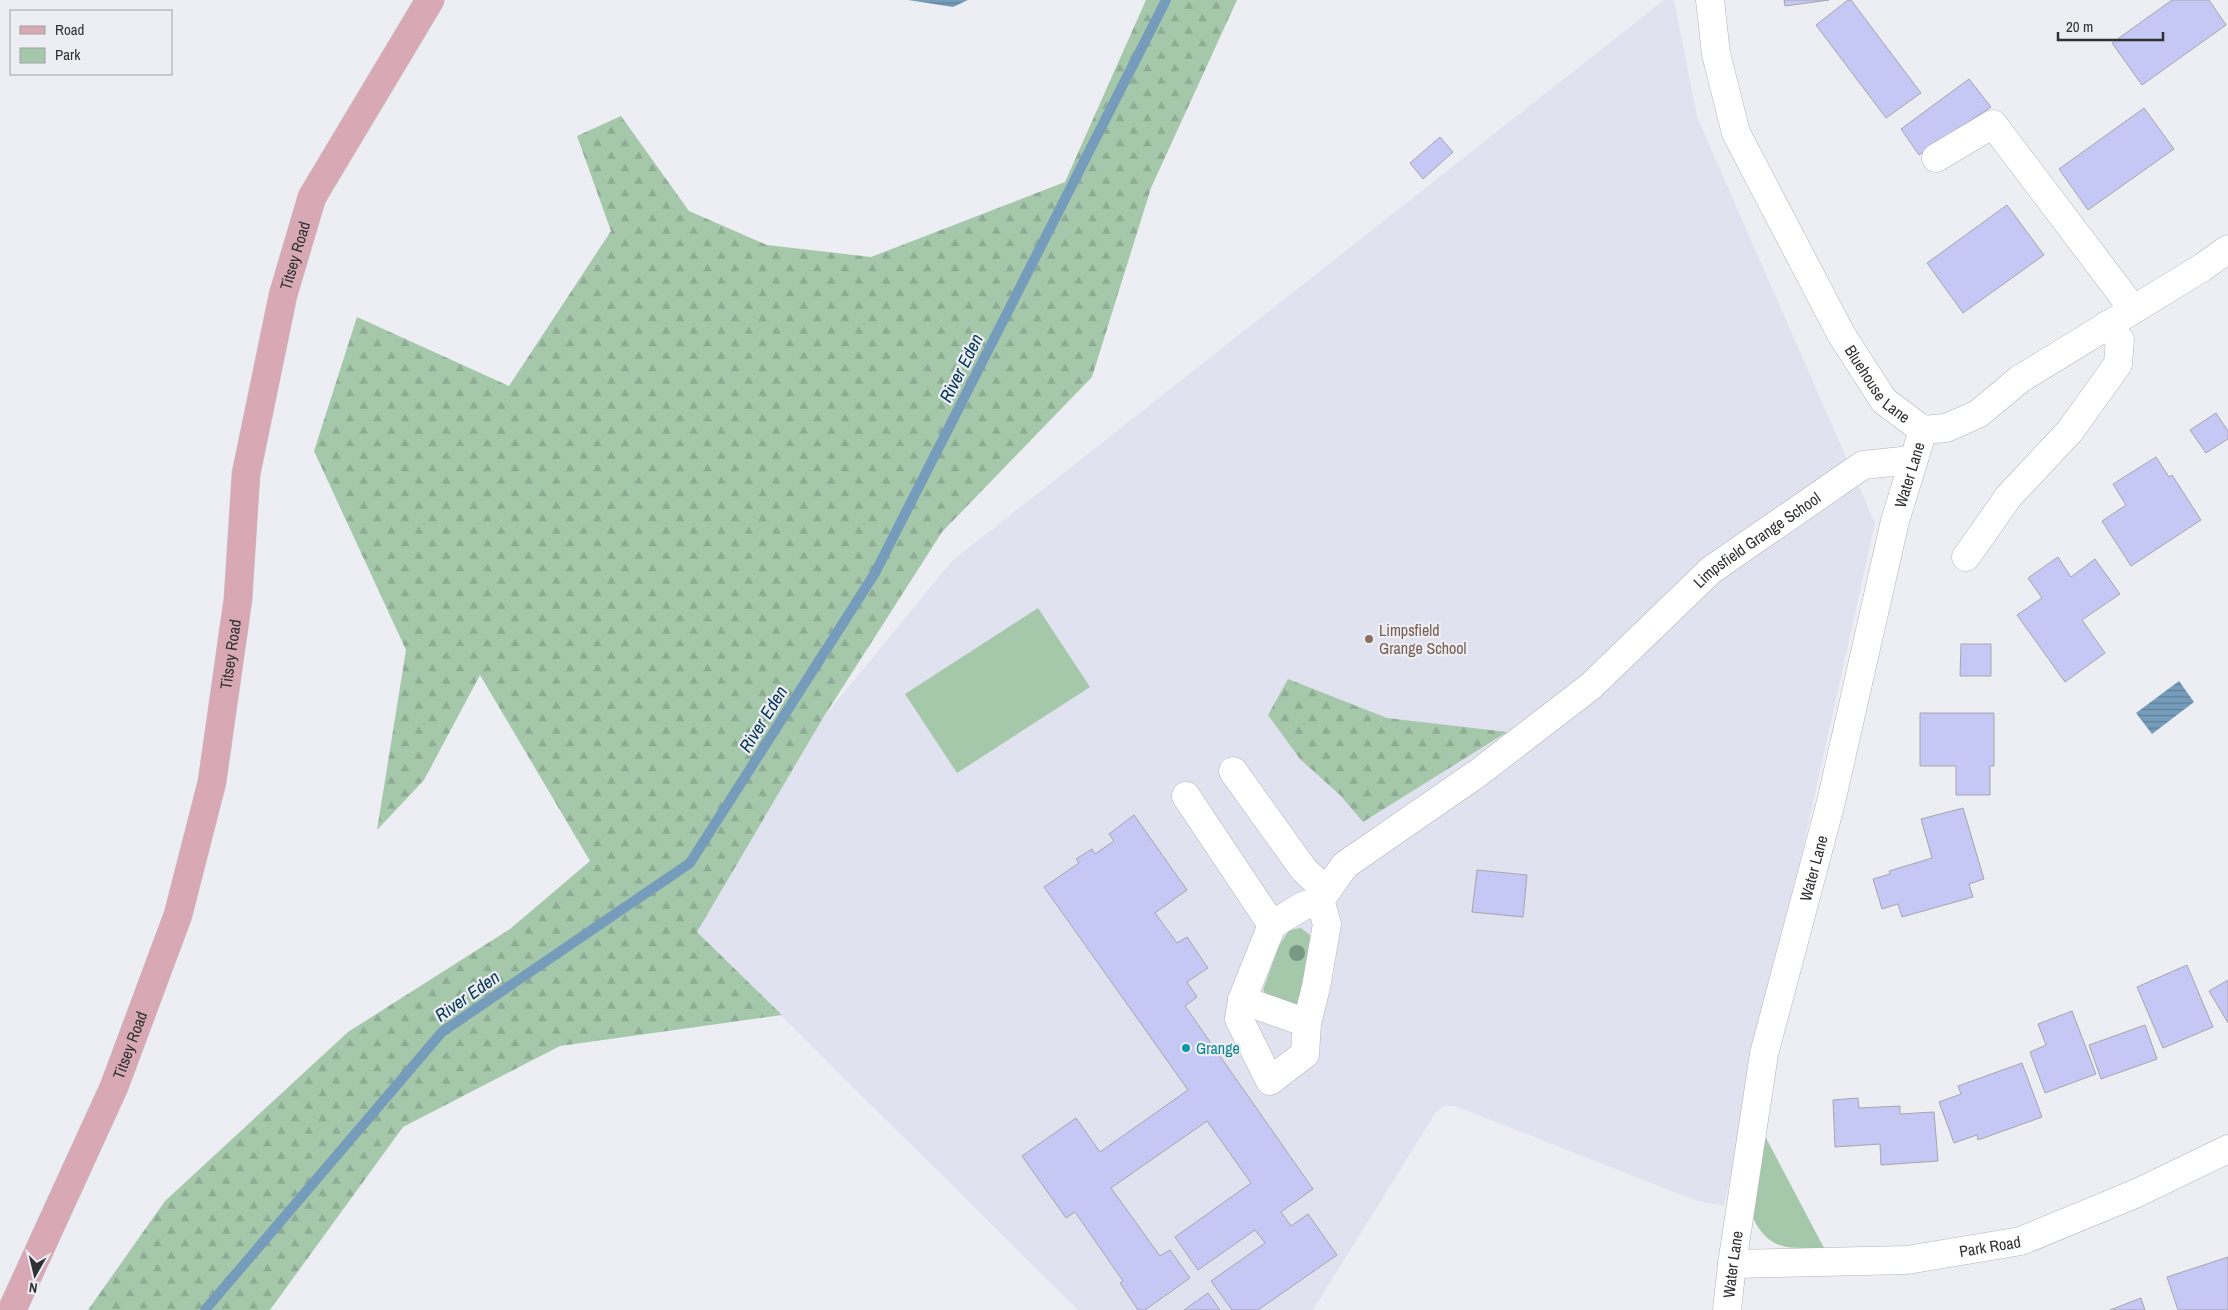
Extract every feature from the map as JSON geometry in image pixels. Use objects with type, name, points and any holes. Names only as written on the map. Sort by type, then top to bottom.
[{"type":"main road","name":"Titsey Road","points":[[12,1310],[114,1087],[178,915],[212,782],[238,599],[246,474],[283,295],[312,197],[430,0]]},
{"type":"street","name":"Bluehouse Lane","points":[[1710,0],[1716,54],[1736,133],[1841,334],[1884,400],[1923,430],[1946,428],[1978,414],[2020,379],[2204,267],[2228,249]]},
{"type":"street","points":[[1936,158],[1993,124],[2133,309]]},
{"type":"street","points":[[1966,557],[2008,496],[2070,431],[2118,364],[2120,340],[2107,325]]},
{"type":"street","name":"Water Lane","points":[[1727,1310],[1732,1264],[1764,1054],[1831,802],[1895,521],[1912,460],[1923,430]]},
{"type":"street","name":"Limpsfield Grange School","points":[[1324,896],[1346,865],[1478,773],[1591,686],[1711,570],[1863,465],[1912,460]]},
{"type":"street","points":[[1233,771],[1324,896],[1327,924],[1316,987],[1306,1023],[1306,1054],[1270,1081],[1239,1019],[1242,1000],[1272,925],[1301,906],[1324,896]]},
{"type":"street","points":[[1186,796],[1272,925]]},
{"type":"street","points":[[1242,1000],[1306,1023]]},
{"type":"street","name":"Park Road","points":[[1732,1264],[1907,1260],[2021,1241],[2137,1193],[2228,1149]]},
{"type":"shaded area","name":"Limpsfield Grange School","points":[[1664,0],[1674,0],[1697,117],[1875,523],[1724,1206],[1697,1201],[1455,1106],[1444,1106],[1436,1112],[1313,1310],[1078,1310],[697,932],[823,718],[952,561]]},
{"type":"green space","points":[[1146,0],[1237,0],[1151,188],[1092,377],[942,532],[823,718],[697,932],[782,1015],[560,1046],[403,1127],[270,1310],[88,1310],[165,1201],[348,1032],[510,929],[590,861],[480,675],[424,780],[377,830],[406,650],[314,451],[357,317],[509,386],[611,231],[577,136],[621,116],[689,211],[767,245],[871,257],[1065,182]]},
{"type":"green space","points":[[1038,608],[1090,687],[957,773],[905,694]]},
{"type":"green space","points":[[1288,679],[1387,718],[1507,732],[1363,822],[1340,795],[1300,759],[1268,715]]},
{"type":"green space","points":[[1301,928],[1311,936],[1315,955],[1301,1004],[1287,1005],[1268,998],[1263,990],[1279,946],[1289,930]]},
{"type":"green space","points":[[1765,1136],[1824,1248],[1781,1246],[1765,1236],[1758,1228],[1752,1216]]},
{"type":"water","points":[[908,0],[968,0],[953,7]]},
{"type":"water","points":[[2179,681],[2194,702],[2152,734],[2136,713]]},
{"type":"building","points":[[1784,0],[1829,0],[1785,6]]},
{"type":"building","points":[[1848,0],[1851,0],[1921,93],[1886,118],[1816,25]]},
{"type":"building","points":[[2172,0],[2209,0],[2226,25],[2142,85],[2112,43]]},
{"type":"building","points":[[1969,79],[1991,107],[1919,155],[1901,129]]},
{"type":"building","points":[[2144,108],[2174,149],[2088,210],[2059,169]]},
{"type":"building","points":[[1440,137],[1453,152],[1423,179],[1410,163]]},
{"type":"building","points":[[2007,205],[2044,255],[1963,313],[1927,263]]},
{"type":"building","points":[[2216,413],[2228,431],[2228,439],[2206,453],[2190,430]]},
{"type":"building","points":[[2156,457],[2169,477],[2172,475],[2201,520],[2131,566],[2102,521],[2126,505],[2113,484]]},
{"type":"building","points":[[2058,557],[2071,577],[2095,559],[2120,594],[2082,620],[2105,653],[2065,682],[2017,615],[2042,598],[2028,578]]},
{"type":"building","points":[[1961,644],[1991,644],[1991,676],[1960,676]]},
{"type":"building","points":[[1920,713],[1994,713],[1994,766],[1990,766],[1990,795],[1956,795],[1956,766],[1920,766]]},
{"type":"building","points":[[1963,808],[1984,879],[1969,884],[1973,897],[1902,917],[1898,904],[1882,909],[1873,879],[1890,874],[1889,871],[1932,858],[1921,819]]},
{"type":"building","name":"Grange","points":[[1134,815],[1187,890],[1155,913],[1177,943],[1187,937],[1208,968],[1187,982],[1197,997],[1185,1006],[1313,1189],[1281,1212],[1291,1226],[1308,1214],[1337,1255],[1258,1310],[1232,1310],[1211,1281],[1265,1243],[1255,1230],[1198,1270],[1175,1237],[1251,1183],[1207,1121],[1111,1188],[1160,1256],[1170,1250],[1190,1278],[1145,1310],[1138,1310],[1120,1283],[1123,1281],[1075,1212],[1066,1218],[1022,1156],[1076,1118],[1100,1152],[1188,1090],[1044,887],[1079,863],[1076,859],[1092,849],[1095,854],[1114,841],[1109,834]]},
{"type":"building","points":[[1477,870],[1527,875],[1523,917],[1472,912]]},
{"type":"building","points":[[2187,965],[2213,1027],[2163,1048],[2137,987]]},
{"type":"building","points":[[2228,980],[2228,1023],[2209,991]]},
{"type":"building","points":[[2072,1011],[2096,1074],[2045,1093],[2030,1052],[2046,1045],[2038,1024]]},
{"type":"building","points":[[2145,1025],[2157,1059],[2101,1079],[2089,1045]]},
{"type":"building","points":[[2022,1063],[2042,1117],[1978,1140],[1977,1135],[1954,1143],[1939,1102],[1961,1094],[1958,1086]]},
{"type":"building","points":[[1858,1098],[1859,1108],[1900,1106],[1900,1114],[1934,1112],[1938,1161],[1881,1165],[1880,1144],[1835,1147],[1833,1100]]},
{"type":"building","points":[[2228,1257],[2228,1310],[2178,1310],[2167,1277]]},
{"type":"building","points":[[1208,1293],[1220,1310],[1184,1310]]},
{"type":"building","points":[[2141,1298],[2145,1310],[2110,1310]]},
{"type":"waterway","name":"River Eden","points":[[205,1310],[442,1032],[690,863],[875,573],[1166,0]]},
{"type":"place","name":"Limpsfield Grange School","points":[[1369,639]]},
{"type":"place","name":"Grange","points":[[1186,1048]]}]
